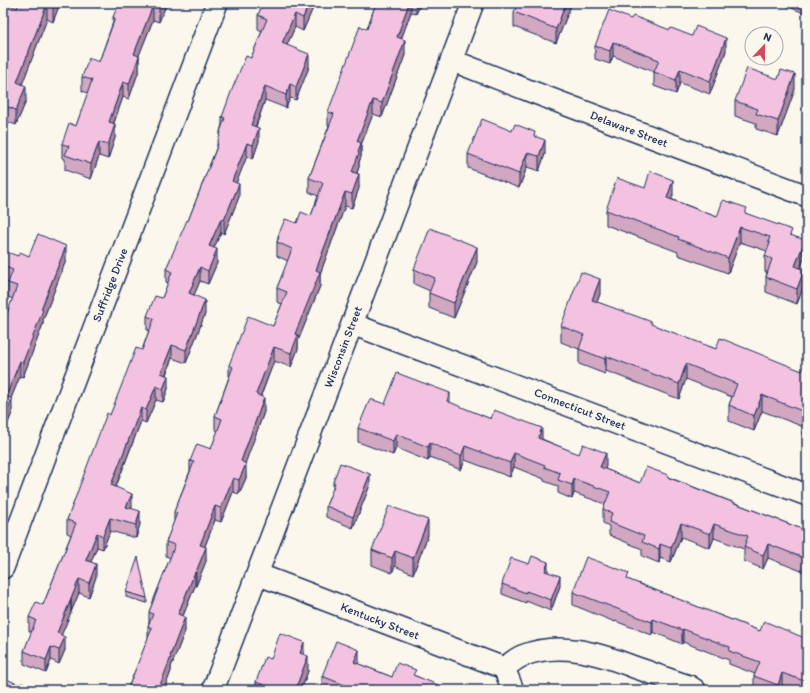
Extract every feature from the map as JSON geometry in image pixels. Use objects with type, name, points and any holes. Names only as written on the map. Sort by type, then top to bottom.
[{"type":"street","name":"Suffridge Drive","points":[[3,568],[217,3]]},
{"type":"street","name":"Wisconsin Street","points":[[213,690],[472,3]]},
{"type":"street","name":"Delaware Street","points":[[451,60],[807,196]]},
{"type":"street","name":"Connecticut Street","points":[[352,324],[807,495]]},
{"type":"street","name":"Kentucky Street","points":[[257,574],[504,668]]},
{"type":"street","points":[[513,690],[504,668],[520,656],[540,650],[564,648],[586,651],[607,657],[688,686],[695,690]]},
{"type":"building","points":[[19,3],[55,3],[53,7],[47,4],[17,82],[26,86],[16,110],[3,105],[3,16],[8,4],[17,8]]},
{"type":"building","points":[[119,3],[161,3],[159,8],[153,5],[134,54],[139,56],[129,84],[123,82],[109,122],[115,124],[108,145],[99,142],[91,164],[65,155],[69,146],[62,144],[69,123],[76,126],[92,80],[82,77],[89,58],[99,62]]},
{"type":"building","points":[[263,3],[309,3],[303,18],[295,14],[282,43],[309,54],[296,87],[290,84],[286,95],[265,86],[251,125],[259,128],[253,145],[247,143],[232,181],[239,184],[224,220],[221,219],[209,246],[217,249],[208,271],[200,267],[189,293],[205,300],[186,350],[172,345],[161,373],[168,376],[163,389],[156,386],[146,410],[141,408],[111,485],[132,494],[126,507],[140,511],[136,525],[110,518],[103,536],[97,533],[86,560],[96,564],[89,583],[79,579],[57,633],[65,637],[59,650],[51,647],[46,660],[24,651],[36,620],[29,617],[36,602],[43,605],[76,523],[67,520],[107,413],[110,415],[136,348],[142,350],[154,319],[147,316],[155,296],[162,298],[172,272],[166,269],[187,220],[188,221],[218,144],[225,118],[222,117],[231,92],[246,56],[251,58],[267,19],[258,15]]},
{"type":"building","points":[[376,3],[409,3],[397,37],[405,40],[382,103],[373,100],[357,141],[361,143],[352,172],[359,174],[352,194],[345,192],[316,270],[320,272],[295,334],[298,335],[291,353],[274,347],[256,394],[264,398],[241,461],[246,464],[239,480],[233,478],[221,508],[215,506],[200,545],[206,547],[178,614],[185,617],[158,690],[132,690],[128,688],[152,628],[148,626],[153,614],[149,612],[175,545],[166,542],[177,513],[174,512],[194,462],[190,461],[197,444],[211,449],[222,419],[215,416],[233,367],[229,365],[248,316],[273,326],[287,292],[277,288],[292,249],[277,242],[278,236],[285,219],[297,223],[301,212],[311,216],[323,183],[309,178],[334,114],[328,112],[360,26],[367,29]]},
{"type":"building","points":[[518,3],[566,3],[556,29],[514,12]]},
{"type":"building","points":[[609,10],[631,19],[633,16],[670,30],[671,28],[692,36],[696,26],[726,38],[710,81],[680,69],[676,80],[654,72],[659,60],[613,42],[610,51],[595,46]]},
{"type":"building","points":[[747,68],[778,79],[781,70],[795,74],[778,121],[756,114],[758,109],[735,101]]},
{"type":"building","points":[[482,119],[512,131],[515,124],[535,132],[534,136],[545,140],[539,156],[527,153],[519,174],[468,154]]},
{"type":"building","points":[[650,171],[673,180],[667,198],[717,217],[723,200],[747,208],[745,213],[792,230],[790,235],[805,240],[795,266],[804,270],[797,289],[766,277],[772,259],[765,256],[770,243],[768,242],[770,237],[740,227],[728,258],[678,239],[679,237],[606,210],[617,178],[645,188]]},
{"type":"building","points":[[430,228],[477,247],[454,303],[429,293],[435,278],[414,269]]},
{"type":"building","points":[[38,234],[66,246],[41,309],[43,310],[23,362],[20,361],[6,396],[12,399],[3,420],[3,325],[17,286],[8,283],[13,270],[3,266],[3,255],[4,251],[18,256],[20,252],[29,256]]},
{"type":"building","points":[[581,272],[600,279],[592,300],[652,322],[651,324],[716,349],[720,338],[802,371],[803,368],[807,369],[807,413],[762,395],[754,416],[729,405],[737,384],[686,364],[679,384],[606,356],[605,359],[579,349],[584,335],[561,326]]},
{"type":"building","points":[[397,373],[450,393],[447,401],[491,419],[494,410],[542,428],[538,438],[579,454],[583,444],[606,453],[600,467],[640,483],[646,467],[668,475],[667,477],[807,531],[807,560],[768,544],[763,555],[744,547],[748,536],[714,524],[710,534],[681,523],[671,548],[660,544],[659,549],[642,542],[644,536],[609,522],[612,513],[603,509],[610,492],[574,479],[572,485],[558,480],[560,473],[544,467],[545,465],[514,453],[510,463],[465,446],[461,456],[430,443],[428,447],[396,434],[393,441],[358,428],[370,399],[385,404]]},
{"type":"building","points":[[807,418],[807,431],[803,429]]},
{"type":"building","points":[[340,463],[370,474],[353,517],[326,506],[335,483],[333,482]]},
{"type":"building","points":[[389,506],[428,520],[413,558],[395,551],[392,558],[372,550]]},
{"type":"building","points":[[532,556],[548,562],[545,571],[560,576],[551,600],[502,584],[511,558],[529,564]]},
{"type":"building","points":[[138,557],[147,598],[126,592]]},
{"type":"building","points":[[586,557],[629,573],[627,579],[760,631],[764,621],[807,639],[807,682],[782,673],[778,685],[754,676],[760,662],[729,651],[730,647],[653,619],[652,622],[573,592]]},
{"type":"building","points":[[280,633],[304,642],[300,653],[308,656],[295,690],[277,690],[256,682],[265,657],[271,659]]},
{"type":"building","points":[[336,641],[359,650],[354,662],[392,677],[397,663],[416,670],[413,675],[446,688],[445,690],[357,690],[322,676]]},
{"type":"building","points":[[4,678],[20,685],[21,683],[39,690],[3,690]]}]
